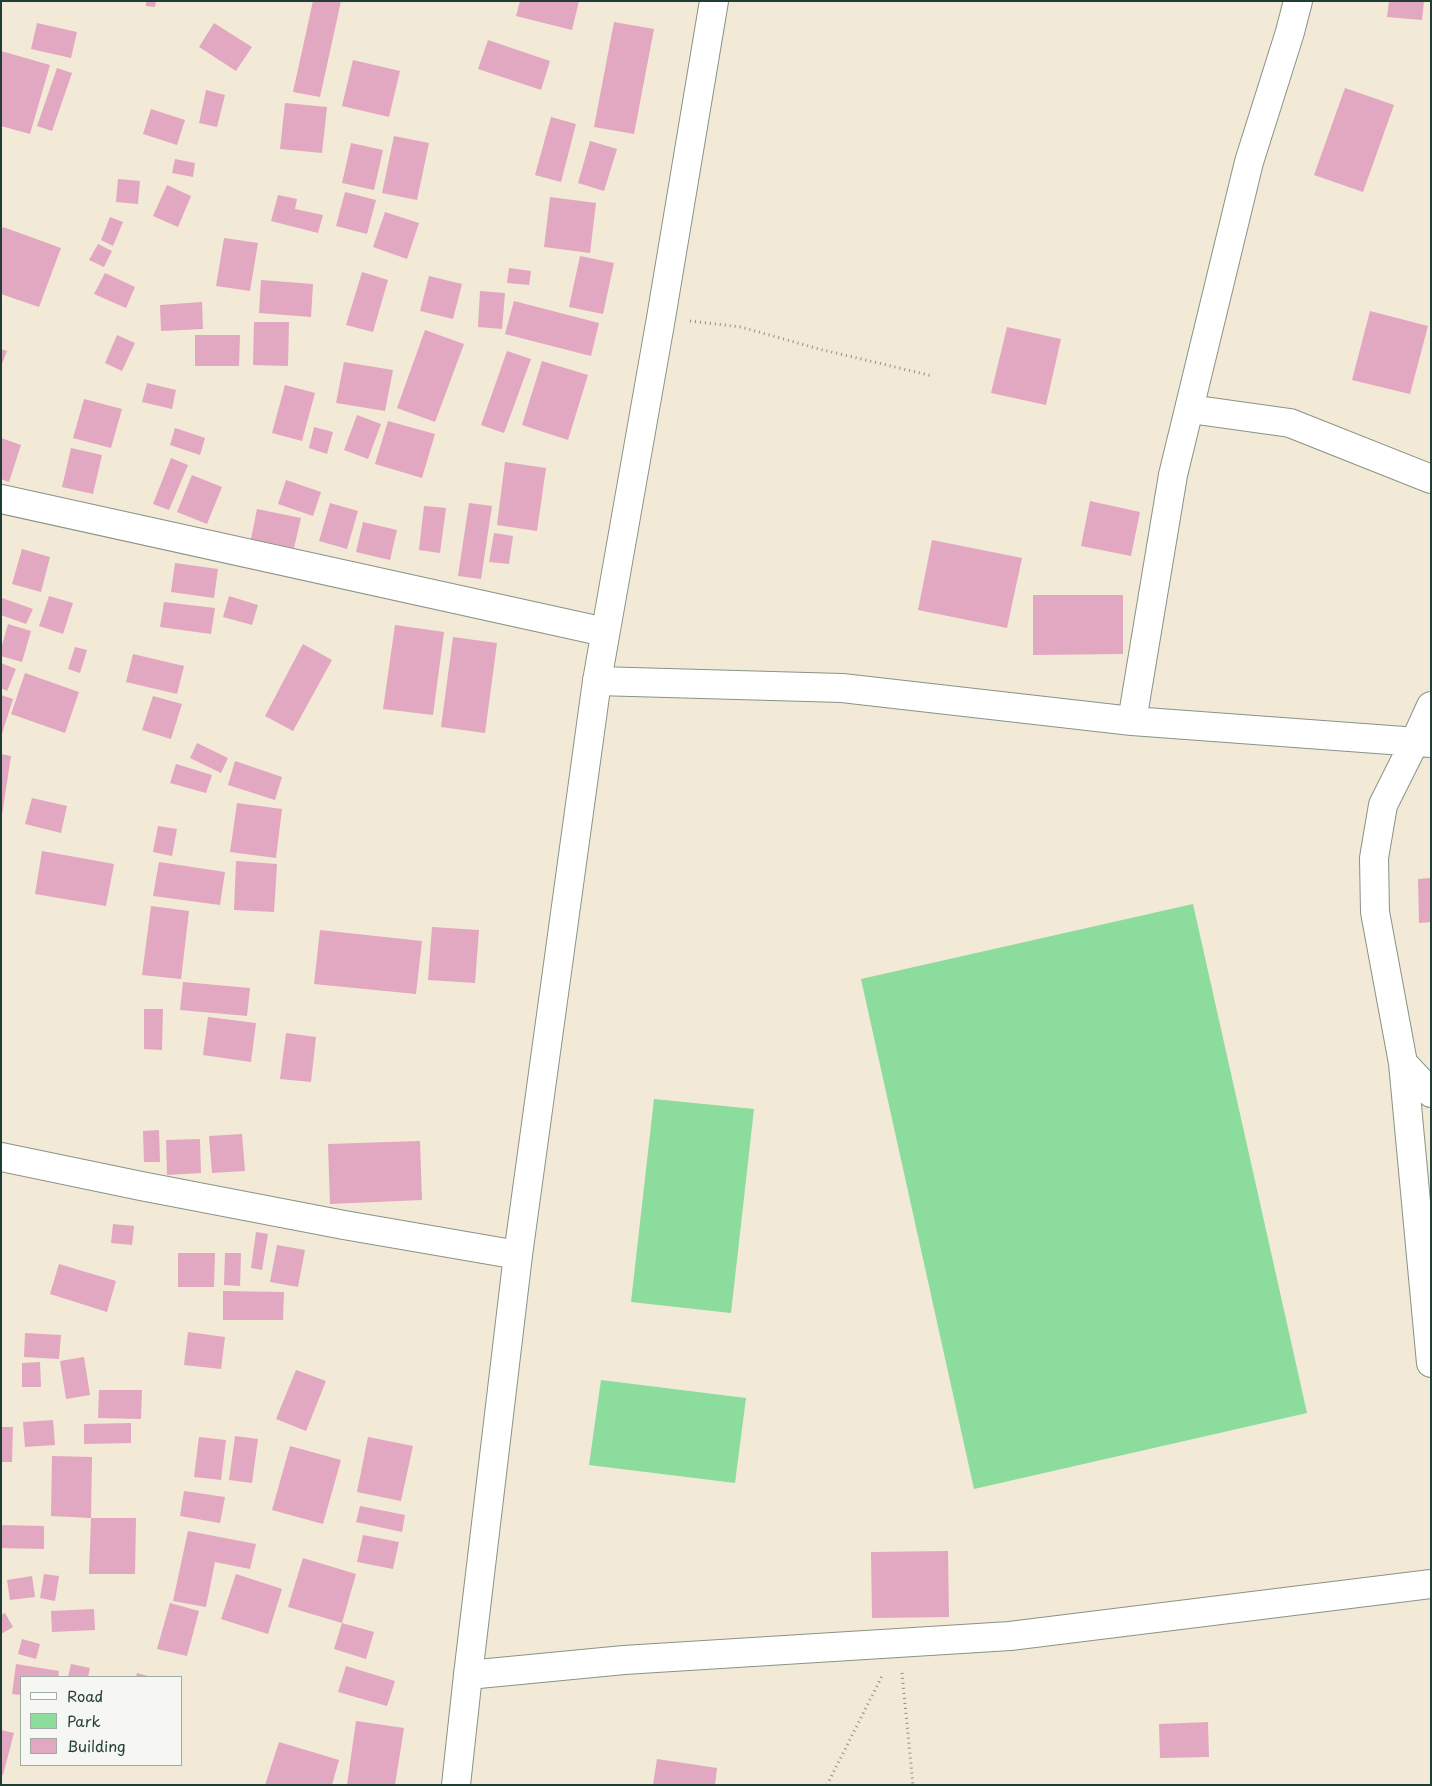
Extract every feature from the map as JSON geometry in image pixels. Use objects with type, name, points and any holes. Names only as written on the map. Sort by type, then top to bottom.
[{"type":"street","points":[[456,1785],[518,1255],[597,681],[661,318],[714,1]]},
{"type":"street","points":[[1132,721],[1173,475],[1249,162],[1298,1]]},
{"type":"street","points":[[1190,409],[1290,423],[1431,479]]},
{"type":"street","points":[[1,499],[605,632]]},
{"type":"street","points":[[597,681],[842,688],[1132,721],[1423,742]]},
{"type":"street","points":[[1431,706],[1423,742],[1383,805],[1374,858],[1375,912],[1403,1063],[1431,1363]]},
{"type":"street","points":[[1403,1063],[1431,1093]]},
{"type":"street","points":[[1,1157],[141,1186],[518,1255]]},
{"type":"street","points":[[468,1675],[624,1660],[1010,1636],[1431,1584]]},
{"type":"path","points":[[661,318],[741,327],[819,349],[933,376]]},
{"type":"path","points":[[827,1785],[899,1643]]},
{"type":"path","points":[[899,1643],[913,1785]]},
{"type":"green space","points":[[1193,904],[1307,1413],[974,1489],[861,979]]},
{"type":"green space","points":[[654,1099],[754,1109],[731,1313],[631,1302]]},
{"type":"green space","points":[[601,1380],[746,1398],[735,1483],[589,1465]]},
{"type":"building","points":[[146,1],[156,1],[155,7],[146,6]]},
{"type":"building","points":[[313,1],[341,1],[320,97],[293,92]]},
{"type":"building","points":[[520,1],[579,1],[572,30],[516,16]]},
{"type":"building","points":[[1389,1],[1424,1],[1422,20],[1387,17]]},
{"type":"building","points":[[614,22],[654,29],[634,134],[594,127]]},
{"type":"building","points":[[37,23],[77,32],[71,58],[31,49]]},
{"type":"building","points":[[214,23],[252,47],[236,71],[199,47]]},
{"type":"building","points":[[488,40],[550,61],[541,90],[478,69]]},
{"type":"building","points":[[1,51],[50,65],[30,134],[1,126]]},
{"type":"building","points":[[353,60],[400,71],[389,117],[342,106]]},
{"type":"building","points":[[57,68],[72,73],[52,131],[37,126]]},
{"type":"building","points":[[1345,88],[1394,105],[1363,192],[1314,175]]},
{"type":"building","points":[[206,90],[225,95],[217,127],[199,123]]},
{"type":"building","points":[[285,103],[327,107],[322,153],[280,149]]},
{"type":"building","points":[[151,109],[185,120],[177,145],[143,134]]},
{"type":"building","points":[[551,117],[576,124],[561,182],[535,175]]},
{"type":"building","points":[[394,136],[429,143],[417,200],[382,193]]},
{"type":"building","points":[[590,141],[617,149],[604,191],[578,183]]},
{"type":"building","points":[[351,143],[383,150],[374,190],[342,183]]},
{"type":"building","points":[[175,159],[195,163],[193,177],[172,173]]},
{"type":"building","points":[[118,179],[140,181],[138,204],[116,202]]},
{"type":"building","points":[[167,185],[191,196],[178,227],[153,216]]},
{"type":"building","points":[[345,192],[376,200],[367,234],[336,226]]},
{"type":"building","points":[[278,195],[297,199],[295,209],[323,215],[318,233],[271,221]]},
{"type":"building","points":[[550,197],[596,203],[590,253],[544,247]]},
{"type":"building","points":[[385,212],[419,223],[407,259],[373,247]]},
{"type":"building","points":[[110,217],[123,222],[113,246],[101,240]]},
{"type":"building","points":[[3,227],[61,248],[39,307],[1,294],[1,231]]},
{"type":"building","points":[[224,238],[258,243],[250,291],[216,286]]},
{"type":"building","points":[[98,244],[112,251],[104,267],[89,260]]},
{"type":"building","points":[[580,256],[614,263],[603,314],[569,307]]},
{"type":"building","points":[[509,268],[531,271],[529,285],[507,283]]},
{"type":"building","points":[[362,272],[388,280],[373,332],[346,325]]},
{"type":"building","points":[[105,273],[135,287],[126,308],[94,294]]},
{"type":"building","points":[[429,276],[462,284],[453,319],[420,311]]},
{"type":"building","points":[[261,280],[313,284],[311,317],[259,313]]},
{"type":"building","points":[[480,291],[505,293],[502,329],[478,327]]},
{"type":"building","points":[[514,301],[599,323],[591,356],[505,334]]},
{"type":"building","points":[[202,302],[203,329],[161,331],[160,305]]},
{"type":"building","points":[[1370,311],[1428,326],[1410,394],[1352,380]]},
{"type":"building","points":[[254,322],[289,322],[288,366],[253,365]]},
{"type":"building","points":[[1007,327],[1061,339],[1046,405],[991,393]]},
{"type":"building","points":[[425,330],[464,344],[435,422],[397,408]]},
{"type":"building","points":[[117,335],[135,343],[122,371],[105,363]]},
{"type":"building","points":[[195,335],[240,335],[239,366],[195,366]]},
{"type":"building","points":[[1,349],[7,351],[1,366]]},
{"type":"building","points":[[507,351],[531,359],[504,433],[481,425]]},
{"type":"building","points":[[542,361],[588,375],[568,440],[522,425]]},
{"type":"building","points":[[344,362],[393,370],[385,411],[336,403]]},
{"type":"building","points":[[147,383],[176,390],[172,409],[142,402]]},
{"type":"building","points":[[285,385],[315,393],[302,441],[272,433]]},
{"type":"building","points":[[84,399],[122,409],[111,448],[73,438]]},
{"type":"building","points":[[357,415],[381,424],[368,459],[344,450]]},
{"type":"building","points":[[388,421],[435,434],[422,478],[375,464]]},
{"type":"building","points":[[314,427],[333,432],[327,454],[309,448]]},
{"type":"building","points":[[175,428],[205,438],[200,455],[170,445]]},
{"type":"building","points":[[1,438],[21,445],[9,482],[1,479]]},
{"type":"building","points":[[71,448],[102,455],[93,494],[62,487]]},
{"type":"building","points":[[171,458],[188,465],[169,510],[153,504]]},
{"type":"building","points":[[505,462],[546,468],[537,531],[497,525]]},
{"type":"building","points":[[192,475],[222,487],[207,524],[177,512]]},
{"type":"building","points":[[286,480],[321,492],[313,516],[278,504]]},
{"type":"building","points":[[1090,501],[1140,512],[1131,556],[1081,546]]},
{"type":"building","points":[[330,503],[358,511],[347,549],[319,541]]},
{"type":"building","points":[[469,503],[492,506],[481,579],[458,576]]},
{"type":"building","points":[[424,506],[446,508],[440,553],[419,550]]},
{"type":"building","points":[[257,509],[301,518],[294,548],[251,539]]},
{"type":"building","points":[[363,522],[397,530],[390,560],[356,552]]},
{"type":"building","points":[[494,533],[513,536],[509,564],[489,562]]},
{"type":"building","points":[[932,540],[1022,558],[1007,628],[918,610]]},
{"type":"building","points":[[22,549],[50,557],[41,592],[12,584]]},
{"type":"building","points":[[175,563],[218,569],[214,598],[171,592]]},
{"type":"building","points":[[1033,595],[1123,595],[1123,654],[1033,655]]},
{"type":"building","points":[[49,596],[73,603],[63,634],[39,626]]},
{"type":"building","points":[[229,596],[258,605],[252,625],[223,617]]},
{"type":"building","points":[[2,598],[33,609],[26,624],[1,615]]},
{"type":"building","points":[[164,602],[215,608],[211,634],[160,627]]},
{"type":"building","points":[[8,624],[31,631],[22,662],[1,656]]},
{"type":"building","points":[[395,625],[444,632],[433,715],[383,709]]},
{"type":"building","points":[[453,637],[497,643],[485,733],[441,727]]},
{"type":"building","points":[[303,644],[332,660],[293,731],[265,716]]},
{"type":"building","points":[[75,647],[87,650],[80,673],[68,669]]},
{"type":"building","points":[[133,654],[184,666],[177,694],[126,682]]},
{"type":"building","points":[[1,663],[16,669],[7,691],[1,688]]},
{"type":"building","points":[[25,673],[79,692],[65,733],[11,714]]},
{"type":"building","points":[[1,695],[13,699],[2,734],[1,734]]},
{"type":"building","points":[[153,696],[182,704],[171,739],[142,730]]},
{"type":"building","points":[[197,743],[228,758],[221,773],[190,758]]},
{"type":"building","points":[[1,754],[11,756],[2,815],[1,814]]},
{"type":"building","points":[[235,761],[282,777],[275,800],[228,785]]},
{"type":"building","points":[[176,764],[212,775],[206,793],[170,783]]},
{"type":"building","points":[[32,798],[67,806],[61,833],[25,824]]},
{"type":"building","points":[[237,803],[282,809],[276,858],[230,852]]},
{"type":"building","points":[[158,826],[177,829],[172,856],[153,852]]},
{"type":"building","points":[[42,851],[114,864],[106,906],[35,894]]},
{"type":"building","points":[[236,861],[277,864],[274,912],[234,910]]},
{"type":"building","points":[[159,862],[225,872],[220,905],[153,896]]},
{"type":"building","points":[[1431,878],[1431,922],[1419,923],[1418,879]]},
{"type":"building","points":[[151,906],[189,911],[181,979],[142,975]]},
{"type":"building","points":[[432,927],[479,930],[475,983],[428,980]]},
{"type":"building","points":[[320,930],[422,941],[416,994],[314,984]]},
{"type":"building","points":[[183,982],[250,988],[247,1016],[180,1010]]},
{"type":"building","points":[[144,1009],[163,1009],[162,1050],[144,1049]]},
{"type":"building","points":[[208,1017],[256,1023],[251,1062],[203,1055]]},
{"type":"building","points":[[286,1033],[316,1037],[311,1082],[280,1079]]},
{"type":"building","points":[[159,1130],[160,1162],[144,1162],[143,1131]]},
{"type":"building","points":[[242,1134],[245,1171],[212,1173],[209,1136]]},
{"type":"building","points":[[200,1139],[201,1173],[167,1175],[166,1140]]},
{"type":"building","points":[[420,1141],[422,1200],[330,1204],[328,1144]]},
{"type":"building","points":[[113,1224],[134,1226],[132,1245],[111,1243]]},
{"type":"building","points":[[256,1232],[268,1234],[262,1270],[251,1268]]},
{"type":"building","points":[[277,1245],[305,1250],[298,1287],[270,1282]]},
{"type":"building","points":[[178,1253],[215,1253],[214,1287],[178,1287]]},
{"type":"building","points":[[225,1253],[241,1253],[240,1286],[224,1285]]},
{"type":"building","points":[[59,1264],[116,1281],[107,1312],[50,1294]]},
{"type":"building","points":[[223,1291],[284,1292],[283,1320],[223,1320]]},
{"type":"building","points":[[188,1332],[225,1337],[221,1369],[184,1365]]},
{"type":"building","points":[[25,1333],[61,1335],[59,1359],[24,1357]]},
{"type":"building","points":[[84,1357],[90,1395],[66,1399],[60,1361]]},
{"type":"building","points":[[40,1362],[41,1387],[22,1387],[22,1363]]},
{"type":"building","points":[[296,1370],[326,1381],[306,1431],[276,1419]]},
{"type":"building","points":[[99,1390],[142,1390],[141,1419],[98,1418]]},
{"type":"building","points":[[53,1420],[55,1445],[25,1447],[23,1422]]},
{"type":"building","points":[[131,1423],[131,1443],[84,1444],[84,1424]]},
{"type":"building","points":[[1,1427],[13,1427],[12,1462],[1,1462]]},
{"type":"building","points":[[235,1436],[258,1439],[252,1483],[229,1480]]},
{"type":"building","points":[[199,1437],[226,1440],[221,1480],[194,1477]]},
{"type":"building","points":[[368,1437],[413,1446],[401,1501],[357,1492]]},
{"type":"building","points":[[290,1446],[341,1460],[323,1524],[272,1510]]},
{"type":"building","points":[[52,1456],[92,1457],[91,1518],[51,1516]]},
{"type":"building","points":[[184,1491],[225,1497],[220,1523],[180,1516]]},
{"type":"building","points":[[360,1506],[405,1515],[402,1532],[356,1522]]},
{"type":"building","points":[[91,1518],[136,1518],[135,1574],[89,1574]]},
{"type":"building","points":[[1,1525],[44,1526],[44,1549],[1,1548]]},
{"type":"building","points":[[188,1531],[256,1544],[250,1569],[215,1562],[206,1607],[173,1601]]},
{"type":"building","points":[[363,1535],[399,1542],[393,1569],[357,1562]]},
{"type":"building","points":[[948,1551],[949,1617],[872,1618],[871,1552]]},
{"type":"building","points":[[303,1558],[356,1574],[342,1623],[288,1607]]},
{"type":"building","points":[[44,1574],[59,1576],[55,1601],[40,1598]]},
{"type":"building","points":[[236,1574],[282,1589],[268,1634],[221,1619]]},
{"type":"building","points":[[32,1576],[35,1597],[10,1600],[7,1580]]},
{"type":"building","points":[[170,1603],[199,1611],[187,1656],[157,1649]]},
{"type":"building","points":[[94,1609],[95,1630],[52,1632],[51,1611]]},
{"type":"building","points":[[5,1613],[13,1627],[1,1634],[1,1615]]},
{"type":"building","points":[[342,1623],[374,1632],[366,1659],[334,1649]]},
{"type":"building","points":[[22,1639],[40,1644],[36,1659],[18,1654]]},
{"type":"building","points":[[16,1664],[59,1671],[58,1676],[20,1676],[20,1695],[12,1694]]},
{"type":"building","points":[[71,1664],[90,1668],[88,1676],[68,1676]]},
{"type":"building","points":[[346,1666],[395,1681],[387,1706],[338,1692]]},
{"type":"building","points":[[137,1673],[148,1676],[136,1676]]},
{"type":"building","points":[[356,1721],[404,1728],[395,1785],[347,1785]]},
{"type":"building","points":[[1208,1722],[1209,1757],[1160,1758],[1159,1724]]},
{"type":"building","points":[[1,1730],[14,1733],[3,1775],[1,1775]]},
{"type":"building","points":[[279,1742],[339,1760],[332,1785],[265,1785]]},
{"type":"building","points":[[657,1759],[717,1768],[715,1785],[653,1785]]}]
